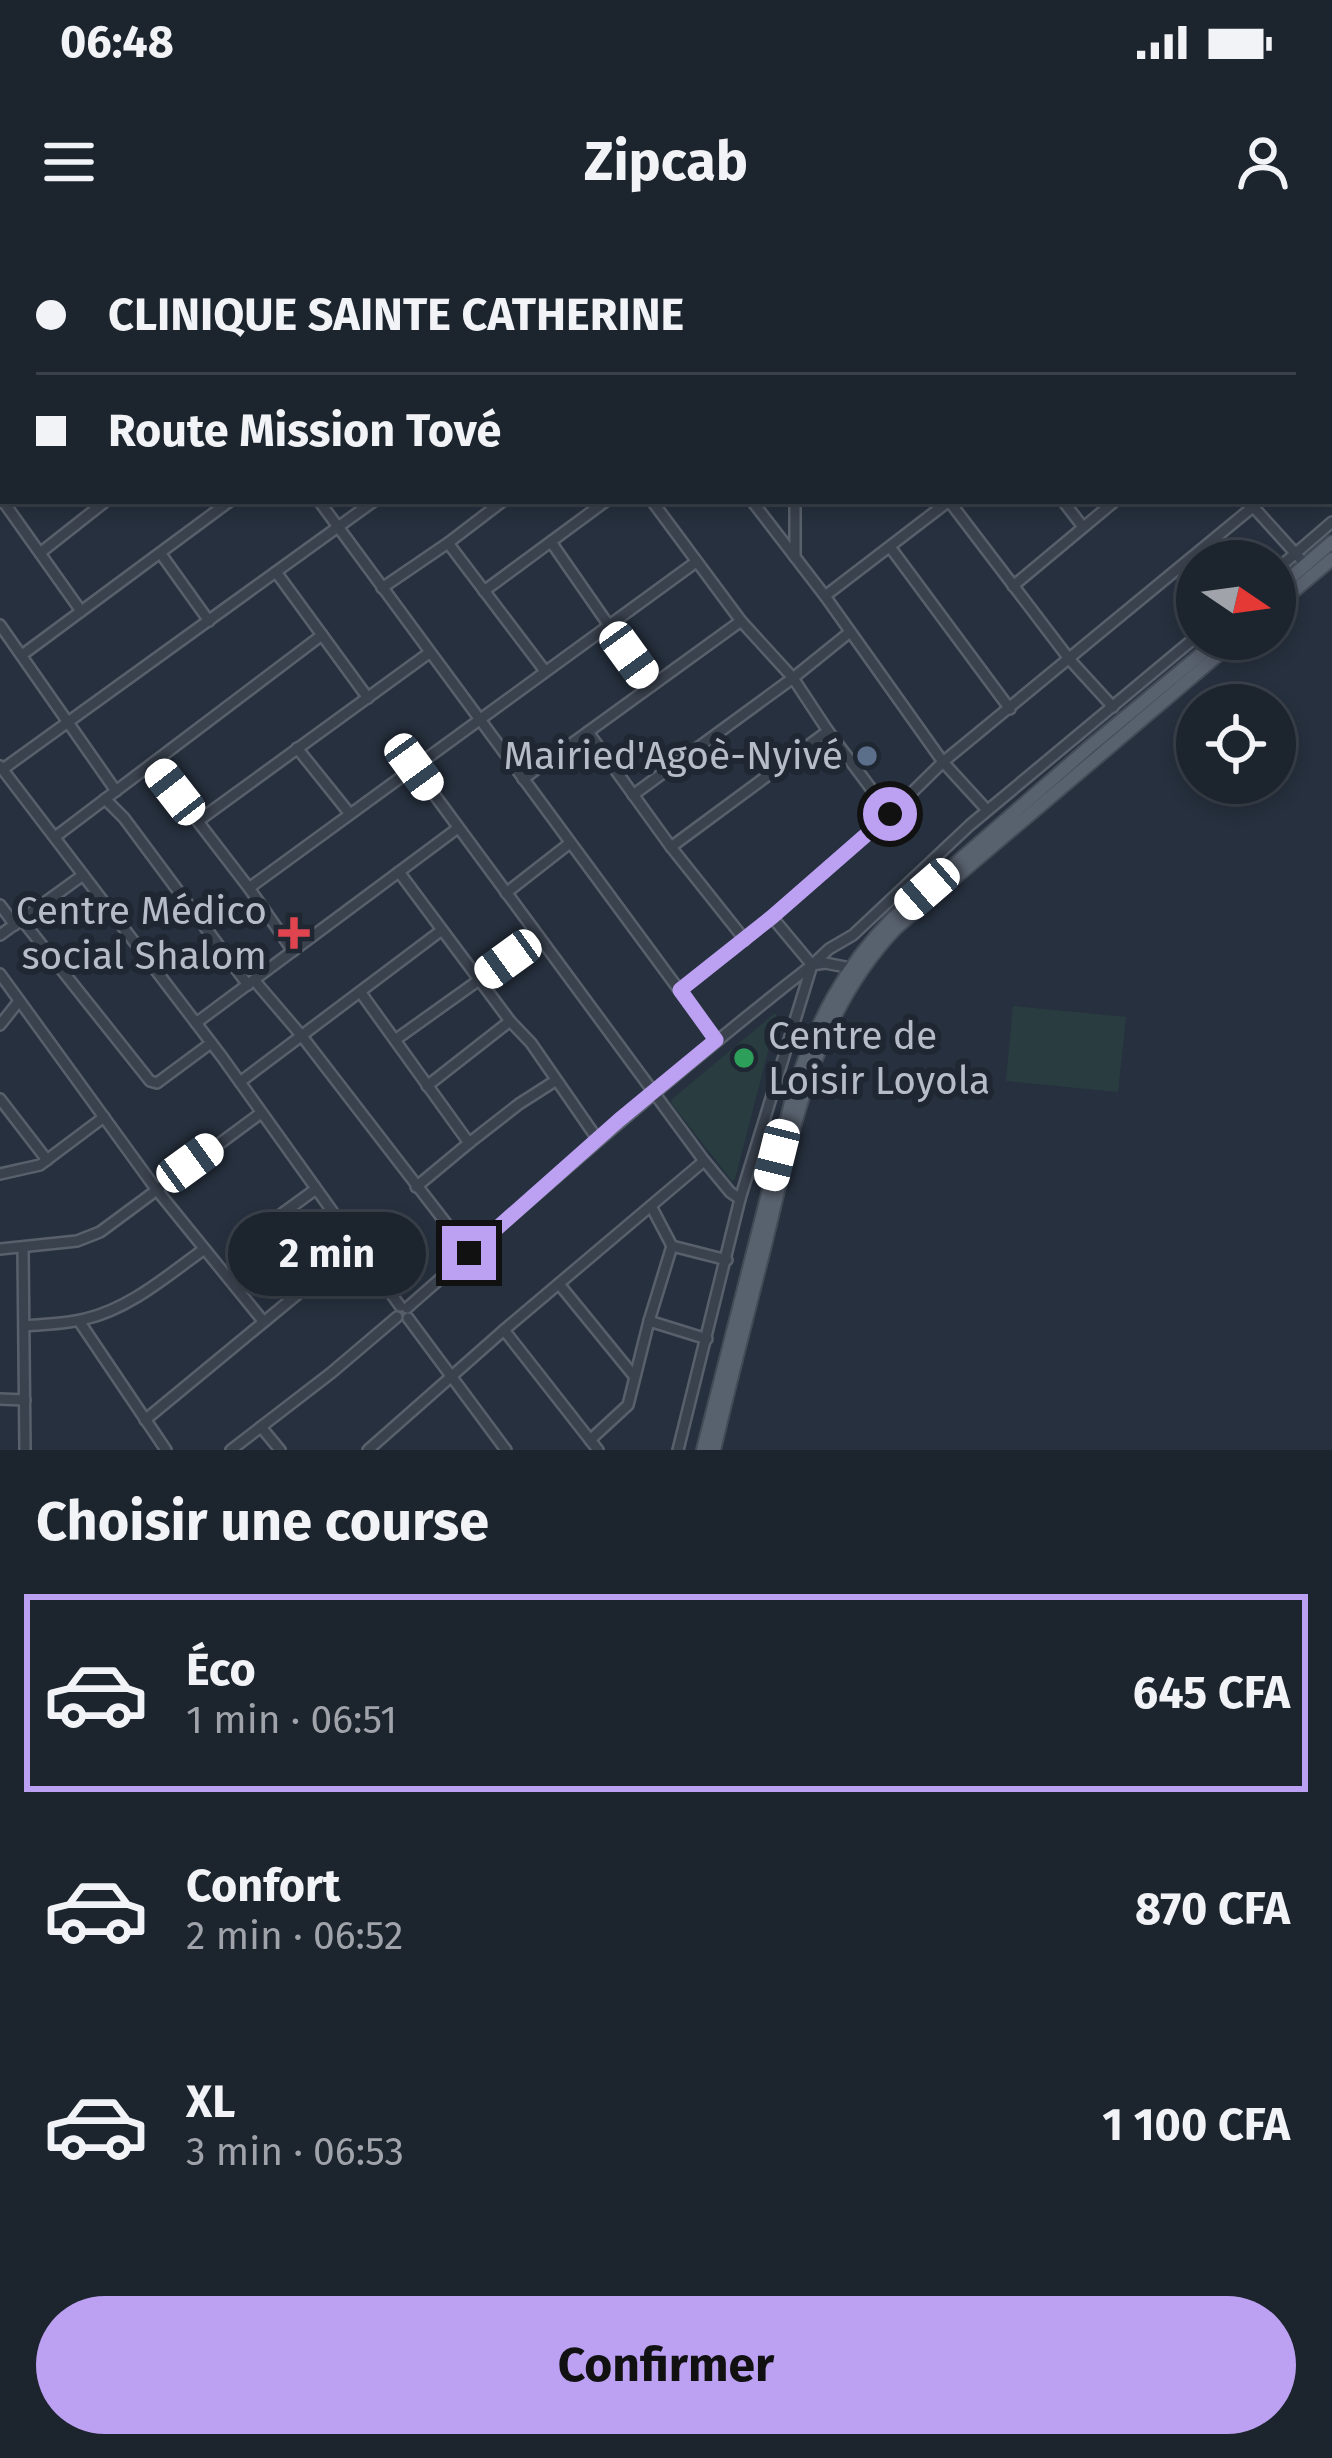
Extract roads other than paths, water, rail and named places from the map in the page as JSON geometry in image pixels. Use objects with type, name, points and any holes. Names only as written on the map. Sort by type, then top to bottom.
[{"type":"main road","points":[[1296,564],[1332,542]]},
{"type":"main road","points":[[1296,589],[1332,559]]},
{"type":"main road","points":[[703,1450],[795,1087],[815,1031],[839,984],[1195,660]]},
{"type":"main road","points":[[1054,785],[1211,660]]},
{"type":"main road","points":[[714,1450],[813,1062],[856,969]]},
{"type":"street","points":[[5,504],[81,611]]},
{"type":"street","points":[[40,553],[102,504]]},
{"type":"street","points":[[22,655],[224,504]]},
{"type":"street","points":[[321,504],[716,1040]]},
{"type":"street","points":[[370,504],[1,767],[212,1043],[506,1450]]},
{"type":"street","points":[[382,588],[499,504]]},
{"type":"street","points":[[484,591],[602,504]]},
{"type":"street","points":[[654,504],[741,621],[794,678],[890,814]]},
{"type":"street","points":[[754,504],[943,762],[987,810]]},
{"type":"street","points":[[795,504],[795,557]]},
{"type":"street","points":[[826,596],[945,504]]},
{"type":"street","points":[[951,504],[1070,660],[1113,706]]},
{"type":"street","points":[[1066,504],[1083,527]]},
{"type":"street","points":[[1013,586],[1111,504]]},
{"type":"street","points":[[680,990],[745,940],[943,762],[1253,504]]},
{"type":"street","points":[[1255,504],[1300,559]]},
{"type":"street","points":[[1296,561],[1332,522]]},
{"type":"street","points":[[551,542],[651,686]]},
{"type":"street","points":[[448,543],[544,671]]},
{"type":"street","points":[[890,547],[1010,709]]},
{"type":"street","points":[[161,554],[209,621]]},
{"type":"street","points":[[249,888],[696,562]]},
{"type":"street","points":[[276,572],[368,698]]},
{"type":"street","points":[[523,779],[741,621]]},
{"type":"street","points":[[0,625],[116,791]]},
{"type":"street","points":[[633,795],[850,632]]},
{"type":"street","points":[[55,837],[322,635]]},
{"type":"street","points":[[198,821],[429,652]]},
{"type":"street","points":[[231,1450],[403,1312],[716,1040],[853,935],[987,810],[1176,654]]},
{"type":"street","points":[[671,847],[828,731]]},
{"type":"street","points":[[588,732],[745,940]]},
{"type":"street","points":[[298,748],[350,814]]},
{"type":"street","points":[[153,763],[293,951]]},
{"type":"street","points":[[414,767],[704,1161],[740,1199]]},
{"type":"street","points":[[105,799],[251,982],[301,1035],[469,1253]]},
{"type":"street","points":[[196,1023],[458,828]]},
{"type":"street","points":[[506,893],[570,843]]},
{"type":"street","points":[[399,872],[531,1043],[598,1140]]},
{"type":"street","points":[[0,935],[83,875]]},
{"type":"street","points":[[0,905],[150,1081],[157,1083],[212,1043]]},
{"type":"street","points":[[772,917],[815,966],[839,984]]},
{"type":"street","points":[[240,1082],[442,930]]},
{"type":"street","points":[[395,1040],[538,938]]},
{"type":"street","points":[[815,966],[825,963],[856,969]]},
{"type":"street","points":[[678,1450],[740,1199],[815,966]]},
{"type":"street","points":[[0,974],[156,1189],[263,1321]]},
{"type":"street","points":[[361,993],[469,1143]]},
{"type":"street","points":[[0,1024],[19,1000]]},
{"type":"street","points":[[427,1086],[510,1021]]},
{"type":"street","points":[[416,1187],[555,1081]]},
{"type":"street","points":[[0,1100],[47,1160]]},
{"type":"street","points":[[0,1249],[77,1241],[100,1232],[261,1113]]},
{"type":"street","points":[[0,1174],[47,1160],[104,1117]]},
{"type":"street","points":[[372,1449],[704,1161]]},
{"type":"street","points":[[261,1229],[316,1189]]},
{"type":"street","points":[[590,1440],[628,1405],[672,1246],[652,1208]]},
{"type":"street","points":[[672,1246],[727,1260]]},
{"type":"street","points":[[23,1249],[25,1450]]},
{"type":"street","points":[[26,1325],[80,1321],[108,1311],[149,1289],[203,1250]]},
{"type":"street","points":[[560,1284],[634,1376]]},
{"type":"street","points":[[145,1420],[305,1288]]},
{"type":"street","points":[[80,1321],[166,1450]]},
{"type":"street","points":[[649,1321],[707,1339]]},
{"type":"street","points":[[504,1330],[598,1450]]},
{"type":"street","points":[[0,1399],[25,1400]]},
{"type":"street","points":[[261,1427],[280,1450]]},
{"type":"place","name":"Mairied'Agoè-Nyivé","points":[[867,756]]},
{"type":"place","name":"Centre Médico social Shalom","points":[[294,933]]},
{"type":"place","name":"Centre de Loisir Loyola","points":[[744,1058]]}]
